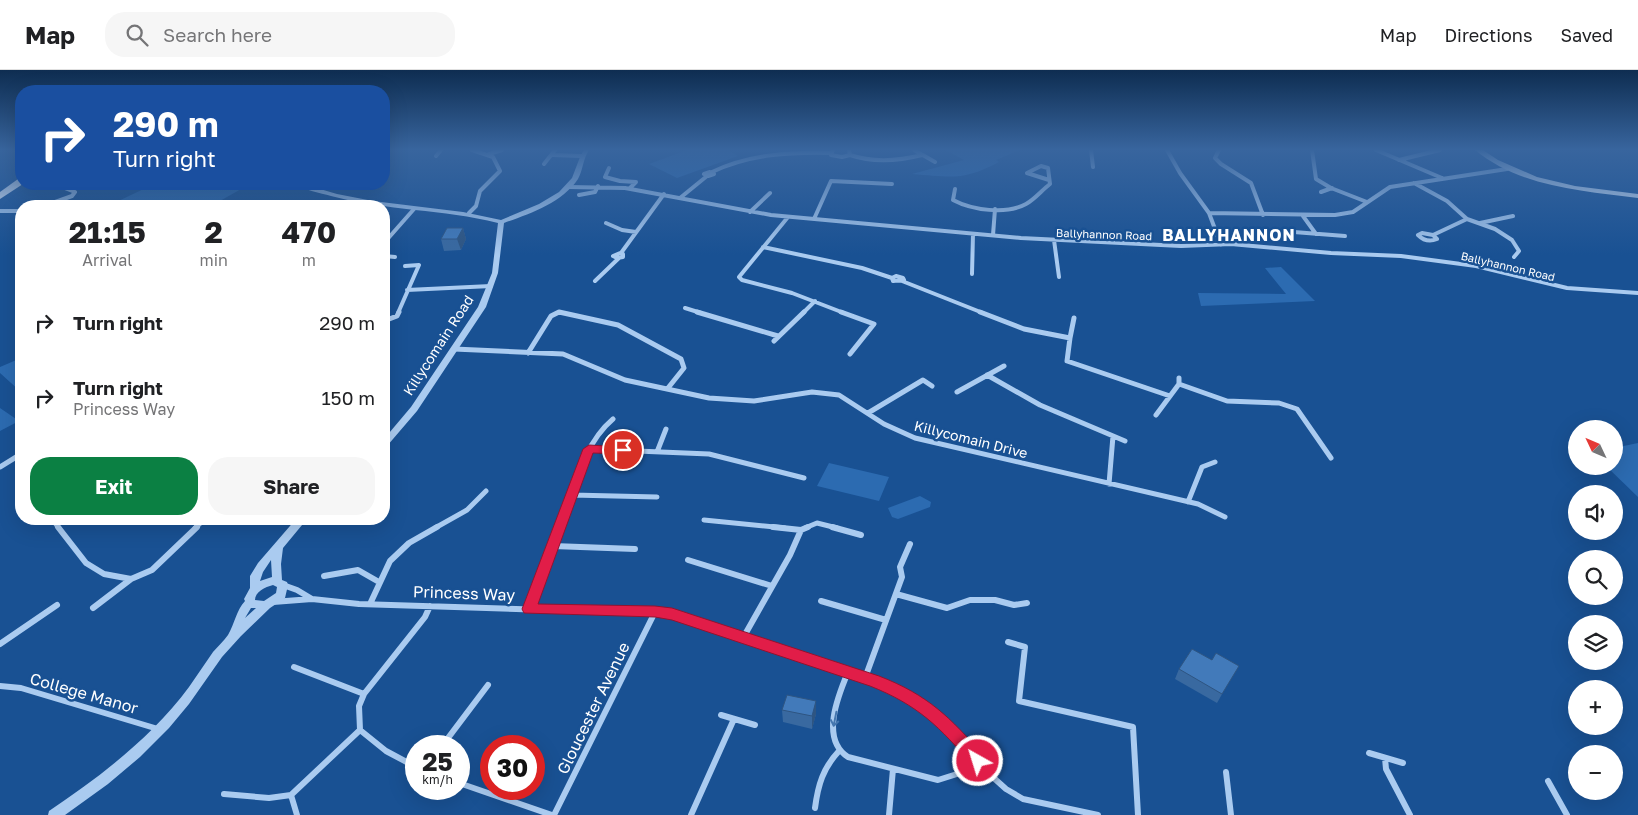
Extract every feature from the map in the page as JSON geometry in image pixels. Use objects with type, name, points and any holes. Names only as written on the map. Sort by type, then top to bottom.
[{"type":"main road","points":[[0,196],[15,185]]},
{"type":"main road","points":[[1561,185],[1638,196]]},
{"type":"street","points":[[469,213],[479,201],[480,190],[486,185]]},
{"type":"street","points":[[630,188],[633,185]]},
{"type":"street","points":[[680,198],[696,185]]},
{"type":"street","points":[[814,219],[829,185]]},
{"type":"street","points":[[955,189],[953,200],[959,205],[1010,209],[1024,205],[1049,185]]},
{"type":"street","points":[[1188,185],[1209,213],[1221,245]]},
{"type":"street","points":[[1252,185],[1263,215]]},
{"type":"street","points":[[1326,185],[1367,202]]},
{"type":"street","points":[[1209,213],[1303,216],[1335,215],[1353,212],[1390,187],[1403,185]]},
{"type":"street","points":[[1417,185],[1447,201],[1467,220],[1495,229],[1512,240],[1518,251],[1514,256]]},
{"type":"street","points":[[579,195],[595,192],[598,186]]},
{"type":"street","points":[[390,207],[469,213],[500,222],[546,202],[569,187]]},
{"type":"street","name":"Ballyhannon Road","points":[[569,187],[630,188],[750,212],[973,234],[1189,246],[1260,245],[1331,253],[1419,258],[1476,266],[1567,288],[1638,293]]},
{"type":"street","points":[[1321,192],[1332,188]]},
{"type":"street","points":[[61,200],[72,196],[75,192],[70,190]]},
{"type":"street","points":[[316,190],[354,200]]},
{"type":"street","points":[[750,212],[770,193]]},
{"type":"street","points":[[595,281],[601,271],[611,266],[619,258],[613,256],[621,253],[664,194]]},
{"type":"street","points":[[390,236],[414,209]]},
{"type":"street","points":[[993,235],[994,209]]},
{"type":"street","points":[[0,211],[15,211]]},
{"type":"street","points":[[1303,216],[1316,234]]},
{"type":"street","points":[[1480,223],[1513,216]]},
{"type":"street","points":[[788,217],[740,277],[742,280],[815,301],[874,324],[850,354]]},
{"type":"street","points":[[1433,235],[1467,220]]},
{"type":"street","name":"Killycomain Road","points":[[390,437],[414,410],[482,307],[494,273],[500,222]]},
{"type":"street","points":[[606,223],[622,230],[636,232]]},
{"type":"street","points":[[1281,231],[1346,236]]},
{"type":"street","points":[[972,274],[973,234]]},
{"type":"street","points":[[1054,240],[1060,277]]},
{"type":"street","points":[[763,247],[862,268],[892,278],[895,282],[902,281],[1024,329],[1070,338]]},
{"type":"street","points":[[390,257],[395,257]]},
{"type":"street","points":[[390,319],[398,316],[407,290],[419,265],[405,266]]},
{"type":"street","points":[[407,290],[491,286]]},
{"type":"street","points":[[774,341],[815,301]]},
{"type":"street","points":[[684,308],[778,336]]},
{"type":"street","points":[[528,353],[551,316],[559,312],[618,325],[680,359],[684,368],[668,388]]},
{"type":"street","points":[[1074,318],[1067,361],[1170,396]]},
{"type":"street","name":"Killycomain Drive","points":[[454,349],[563,354],[625,380],[709,398],[754,401],[812,392],[839,395],[890,428],[914,438],[1198,504],[1225,517]]},
{"type":"street","points":[[957,392],[1004,366]]},
{"type":"street","points":[[987,375],[1040,405],[1125,441]]},
{"type":"street","points":[[868,413],[923,380],[932,386]]},
{"type":"street","points":[[1156,414],[1179,381],[1227,401],[1279,403],[1297,409],[1331,458]]},
{"type":"street","points":[[529,609],[589,449],[600,430],[613,419]]},
{"type":"street","points":[[657,452],[666,429]]},
{"type":"street","points":[[1109,484],[1113,436]]},
{"type":"street","points":[[589,449],[709,454],[804,478]]},
{"type":"street","points":[[0,467],[15,458]]},
{"type":"street","points":[[1188,502],[1202,467],[1215,462]]},
{"type":"street","points":[[370,604],[390,561],[409,543],[466,510],[486,491]]},
{"type":"street","points":[[572,495],[657,497]]},
{"type":"street","points":[[704,520],[801,530],[817,523],[861,535]]},
{"type":"street","points":[[57,525],[86,563],[104,574],[130,580]]},
{"type":"street","points":[[94,608],[130,580],[152,570],[199,525]]},
{"type":"street","points":[[255,589],[256,575],[263,562],[297,525]]},
{"type":"street","points":[[743,638],[790,555],[801,530]]},
{"type":"street","points":[[865,678],[902,577],[900,567],[910,544]]},
{"type":"street","points":[[54,815],[109,776],[160,730],[180,708],[233,636],[281,595],[284,588],[280,584],[276,564],[279,546]]},
{"type":"street","points":[[553,546],[635,549]]},
{"type":"street","points":[[688,560],[772,586]]},
{"type":"street","points":[[324,576],[358,570],[379,582]]},
{"type":"street","points":[[233,636],[243,610],[250,602],[250,596],[255,589],[269,582],[280,584]]},
{"type":"street","name":"Princess Way","points":[[280,584],[297,590],[312,599]]},
{"type":"street","points":[[896,594],[947,608],[970,600],[995,600],[1014,605],[1027,603]]},
{"type":"street","name":"Princess Way","points":[[269,604],[312,599],[370,604],[655,612],[687,618],[892,688],[933,712],[950,727],[978,761],[1006,789],[1023,799],[1098,815]]},
{"type":"street","points":[[822,601],[886,620]]},
{"type":"street","points":[[250,602],[256,606],[269,604]]},
{"type":"street","points":[[0,644],[57,605]]},
{"type":"street","points":[[405,762],[373,742],[360,730],[359,706],[364,694],[425,617],[430,606]]},
{"type":"street","name":"Gloucester Avenue","points":[[553,815],[655,612]]},
{"type":"street","points":[[1008,642],[1025,647],[1019,701],[1133,727],[1138,815]]},
{"type":"street","points":[[294,667],[364,694]]},
{"type":"street","points":[[848,672],[840,690],[832,731],[834,742],[839,751],[860,762],[938,780],[957,774],[978,761]]},
{"type":"street","points":[[450,735],[488,685]]},
{"type":"street","name":"College Manor","points":[[0,686],[22,688],[160,730]]},
{"type":"street","points":[[722,714],[754,726]]},
{"type":"street","points":[[691,815],[734,719]]},
{"type":"street","points":[[224,794],[269,798],[291,795],[360,730]]},
{"type":"street","points":[[815,808],[818,783],[829,761],[839,751]]},
{"type":"street","points":[[1369,753],[1403,763]]},
{"type":"street","points":[[1385,758],[1386,769],[1410,815]]},
{"type":"street","points":[[889,815],[892,769]]},
{"type":"street","points":[[1226,772],[1231,815]]},
{"type":"street","points":[[1548,781],[1567,815]]},
{"type":"street","points":[[470,786],[553,815]]},
{"type":"street","points":[[291,795],[297,815]]},
{"type":"shaded area","points":[[141,190],[239,190],[222,200],[121,200]]},
{"type":"shaded area","points":[[1281,267],[1315,301],[1201,306],[1198,293],[1286,294],[1265,268]]},
{"type":"shaded area","points":[[15,361],[15,387],[0,373],[0,367]]},
{"type":"shaded area","points":[[0,408],[15,418],[15,423],[0,431]]},
{"type":"shaded area","points":[[1638,443],[1638,497],[1615,475],[1623,475],[1623,446]]},
{"type":"shaded area","points":[[829,463],[889,477],[879,501],[817,486]]},
{"type":"shaded area","points":[[920,496],[931,502],[930,507],[898,519],[892,517],[888,508]]},
{"type":"building","points":[[447,228],[463,228],[457,239],[441,239]]},
{"type":"building","points":[[1192,649],[1212,660],[1216,653],[1239,666],[1222,694],[1179,669]]},
{"type":"building","points":[[787,695],[816,701],[812,716],[782,710]]},
{"type":"district","name":"BALLYHANNON","points":[[1229,235]]},
{"type":"route","points":[[623,450],[589,449],[529,609],[672,614],[873,680],[892,688],[933,712],[950,727],[978,761]]}]
